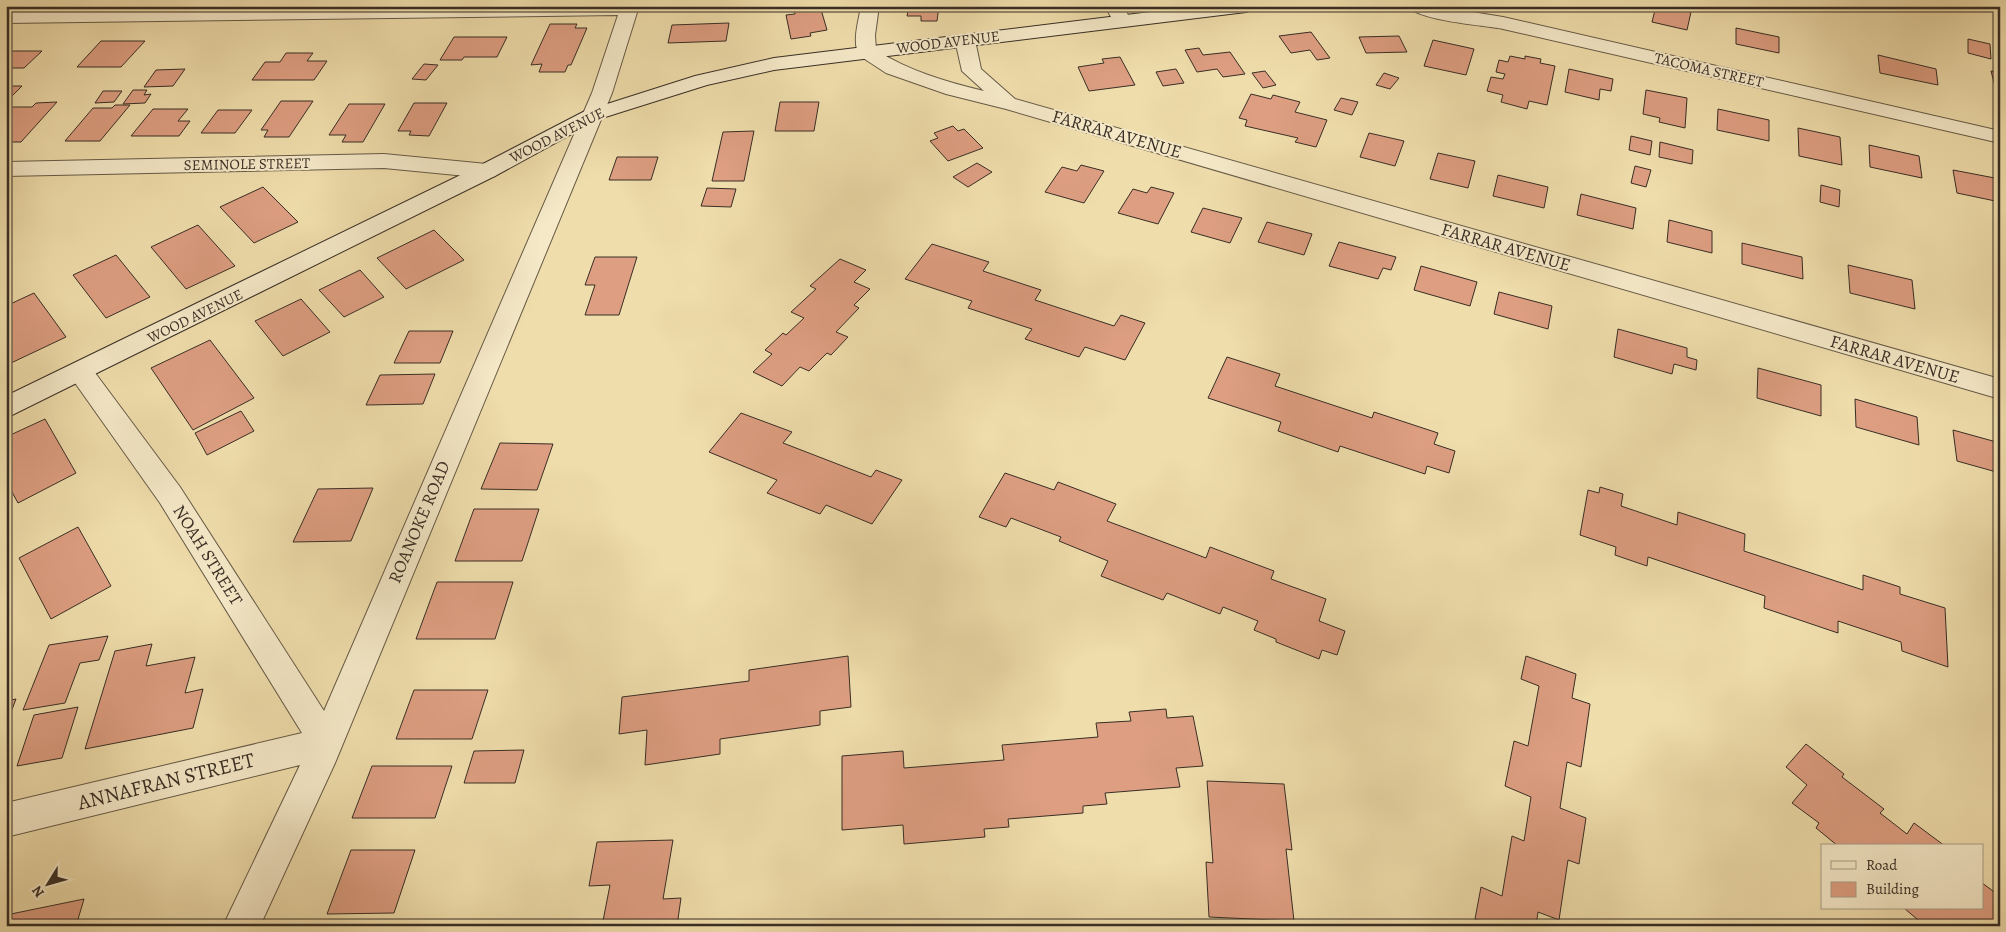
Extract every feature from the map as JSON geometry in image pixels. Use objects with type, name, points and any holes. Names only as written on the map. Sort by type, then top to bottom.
[{"type":"street","points":[[867,52],[866,35],[870,6]]},
{"type":"street","name":"WOOD AVENUE","points":[[6,408],[81,373],[487,171],[592,115],[711,78],[774,64],[965,40],[1119,14],[1246,6]]},
{"type":"street","name":"TACOMA STREET","points":[[1417,6],[1424,10],[1503,23],[2000,137]]},
{"type":"street","points":[[1475,6],[1503,23]]},
{"type":"street","points":[[6,17],[630,7]]},
{"type":"street","name":"ROANOKE ROAD","points":[[241,926],[326,743],[602,93],[630,7]]},
{"type":"street","name":"FARRAR AVENUE","points":[[965,40],[972,71],[1012,104]]},
{"type":"street","points":[[916,46],[924,67],[938,83]]},
{"type":"street","name":"FARRAR AVENUE","points":[[867,52],[893,69],[938,83],[953,90],[1012,104],[2000,389]]},
{"type":"street","name":"SEMINOLE STREET","points":[[12,172],[384,161],[487,171]]},
{"type":"street","name":"NOAH STREET","points":[[81,373],[170,495],[326,743]]},
{"type":"street","name":"ANNAFRAN STREET","points":[[6,820],[326,743]]},
{"type":"building","points":[[794,6],[820,6],[827,30],[810,33],[811,36],[791,39],[786,15],[795,14]]},
{"type":"building","points":[[909,6],[939,6],[937,21],[921,21],[921,16],[907,16]]},
{"type":"building","points":[[976,6],[997,6],[997,11],[976,11]]},
{"type":"building","points":[[1592,6],[1623,6],[1624,9],[1594,9]]},
{"type":"building","points":[[1656,6],[1691,12],[1687,30],[1652,22]]},
{"type":"building","points":[[729,23],[726,41],[668,43],[672,25]]},
{"type":"building","points":[[550,24],[577,24],[575,28],[587,28],[571,65],[568,65],[565,72],[539,72],[542,64],[531,65]]},
{"type":"building","points":[[1736,28],[1779,37],[1779,53],[1736,44]]},
{"type":"building","points":[[1311,32],[1330,58],[1317,60],[1310,50],[1291,53],[1279,36]]},
{"type":"building","points":[[1399,36],[1407,52],[1366,53],[1359,37]]},
{"type":"building","points":[[454,37],[507,37],[497,57],[464,57],[462,60],[440,60]]},
{"type":"building","points":[[1968,39],[1990,44],[1991,59],[1968,53]]},
{"type":"building","points":[[1433,40],[1474,49],[1466,75],[1424,66]]},
{"type":"building","points":[[101,41],[145,41],[121,67],[77,67]]},
{"type":"building","points":[[1199,48],[1203,55],[1230,52],[1245,74],[1223,77],[1217,69],[1197,72],[1185,50]]},
{"type":"building","points":[[6,51],[42,51],[24,68],[6,68]]},
{"type":"building","points":[[286,53],[313,53],[307,61],[327,61],[314,80],[252,80],[265,62],[280,62]]},
{"type":"building","points":[[1878,55],[1936,69],[1938,85],[1880,73]]},
{"type":"building","points":[[1510,56],[1525,59],[1525,56],[1541,59],[1540,63],[1555,66],[1547,105],[1529,101],[1527,109],[1501,102],[1503,95],[1487,91],[1491,77],[1503,79],[1505,74],[1496,72],[1499,60],[1508,62]]},
{"type":"building","points":[[1120,57],[1135,85],[1089,91],[1078,67],[1104,63],[1102,59]]},
{"type":"building","points":[[424,64],[438,65],[426,80],[412,79]]},
{"type":"building","points":[[185,69],[173,86],[144,87],[156,70]]},
{"type":"building","points":[[1176,69],[1184,83],[1163,86],[1156,72]]},
{"type":"building","points":[[1569,69],[1613,79],[1611,91],[1600,89],[1599,100],[1565,92]]},
{"type":"building","points":[[1265,71],[1276,85],[1263,88],[1252,73]]},
{"type":"building","points":[[1991,71],[2000,72],[2000,99],[1998,98]]},
{"type":"building","points":[[1384,73],[1399,78],[1390,89],[1376,85]]},
{"type":"building","points":[[6,86],[22,86],[6,102]]},
{"type":"building","points":[[133,90],[147,90],[144,95],[151,94],[145,103],[123,104]]},
{"type":"building","points":[[1646,90],[1687,98],[1685,128],[1659,122],[1660,118],[1643,114]]},
{"type":"building","points":[[103,91],[122,91],[114,102],[95,103]]},
{"type":"building","points":[[1251,94],[1271,99],[1273,95],[1300,102],[1295,112],[1327,120],[1316,147],[1295,142],[1298,138],[1245,126],[1247,120],[1239,118]]},
{"type":"building","points":[[1341,98],[1358,102],[1352,115],[1334,110]]},
{"type":"building","points":[[281,101],[313,101],[289,137],[264,137],[268,130],[261,130]]},
{"type":"building","points":[[57,102],[21,142],[6,142],[6,112],[11,107],[32,107],[36,103]]},
{"type":"building","points":[[780,102],[819,102],[814,131],[775,131]]},
{"type":"building","points":[[414,103],[447,103],[429,136],[409,135],[411,131],[398,131]]},
{"type":"building","points":[[349,104],[385,104],[363,142],[342,142],[346,135],[329,135]]},
{"type":"building","points":[[115,105],[130,105],[100,141],[65,141],[93,108],[112,108]]},
{"type":"building","points":[[153,109],[188,109],[178,121],[190,121],[179,136],[131,136]]},
{"type":"building","points":[[1718,109],[1769,120],[1769,141],[1717,130]]},
{"type":"building","points":[[218,110],[252,110],[235,133],[201,133]]},
{"type":"building","points":[[953,126],[958,131],[964,129],[983,148],[948,161],[930,141],[938,138],[934,133]]},
{"type":"building","points":[[1798,128],[1840,137],[1842,165],[1799,156]]},
{"type":"building","points":[[754,131],[744,181],[712,181],[723,132]]},
{"type":"building","points":[[1369,133],[1404,141],[1395,166],[1360,157]]},
{"type":"building","points":[[1631,136],[1652,141],[1650,155],[1629,150]]},
{"type":"building","points":[[1660,142],[1693,150],[1692,164],[1659,157]]},
{"type":"building","points":[[1869,145],[1919,156],[1922,178],[1870,167]]},
{"type":"building","points":[[1438,153],[1475,161],[1468,188],[1430,179]]},
{"type":"building","points":[[617,157],[658,157],[651,180],[609,180]]},
{"type":"building","points":[[977,163],[992,172],[968,187],[953,177]]},
{"type":"building","points":[[1081,165],[1104,171],[1084,203],[1045,192],[1062,167],[1077,171]]},
{"type":"building","points":[[1635,166],[1651,170],[1646,187],[1631,183]]},
{"type":"building","points":[[1953,170],[2000,179],[2000,202],[1957,193]]},
{"type":"building","points":[[1498,175],[1548,187],[1544,208],[1493,196]]},
{"type":"building","points":[[1821,185],[1840,190],[1839,207],[1820,202]]},
{"type":"building","points":[[263,187],[298,222],[254,243],[220,207]]},
{"type":"building","points":[[1151,187],[1174,193],[1158,224],[1118,213],[1133,189],[1147,193]]},
{"type":"building","points":[[707,188],[736,189],[731,207],[701,206]]},
{"type":"building","points":[[1581,194],[1636,208],[1633,229],[1577,215]]},
{"type":"building","points":[[1203,208],[1242,218],[1230,243],[1191,232]]},
{"type":"building","points":[[1669,220],[1712,231],[1712,253],[1667,242]]},
{"type":"building","points":[[1267,222],[1312,234],[1304,255],[1258,242]]},
{"type":"building","points":[[198,225],[235,266],[186,289],[151,247]]},
{"type":"building","points":[[434,230],[464,260],[406,289],[377,258]]},
{"type":"building","points":[[1339,242],[1396,257],[1391,270],[1383,268],[1378,279],[1329,266]]},
{"type":"building","points":[[1742,243],[1802,257],[1803,279],[1742,264]]},
{"type":"building","points":[[932,244],[989,262],[983,271],[1041,290],[1035,300],[1114,326],[1121,315],[1145,323],[1125,360],[1085,347],[1079,357],[1025,339],[1032,329],[968,308],[972,301],[905,279]]},
{"type":"building","points":[[116,255],[150,297],[106,318],[73,275]]},
{"type":"building","points":[[595,257],[637,257],[619,315],[585,315],[595,285],[585,285]]},
{"type":"building","points":[[840,259],[866,270],[854,282],[870,289],[854,305],[859,308],[836,332],[848,337],[831,355],[827,353],[809,371],[800,367],[782,386],[753,372],[772,354],[765,350],[783,333],[786,335],[804,318],[791,312],[816,289],[810,286]]},
{"type":"building","points":[[1848,265],[1912,280],[1915,309],[1850,293]]},
{"type":"building","points":[[1421,266],[1477,282],[1470,306],[1414,290]]},
{"type":"building","points":[[360,270],[384,297],[344,317],[319,290]]},
{"type":"building","points":[[1499,292],[1552,306],[1548,329],[1494,314]]},
{"type":"building","points":[[34,293],[66,337],[11,363],[6,356],[6,306]]},
{"type":"building","points":[[301,299],[330,332],[283,356],[255,321]]},
{"type":"building","points":[[1618,329],[1687,348],[1687,357],[1697,360],[1696,370],[1674,364],[1672,374],[1614,357]]},
{"type":"building","points":[[409,331],[453,331],[440,363],[394,363]]},
{"type":"building","points":[[210,340],[254,398],[193,430],[151,368]]},
{"type":"building","points":[[1227,357],[1280,374],[1275,386],[1372,418],[1374,412],[1438,433],[1434,444],[1455,451],[1449,473],[1427,466],[1425,474],[1340,446],[1338,452],[1278,431],[1281,422],[1208,398]]},
{"type":"building","points":[[1758,368],[1821,385],[1821,416],[1757,398]]},
{"type":"building","points":[[435,374],[423,404],[366,405],[380,375]]},
{"type":"building","points":[[1855,399],[1917,417],[1919,445],[1856,427]]},
{"type":"building","points":[[241,411],[254,431],[207,455],[195,433]]},
{"type":"building","points":[[741,413],[792,432],[783,443],[871,477],[876,470],[902,480],[872,524],[826,505],[820,514],[767,493],[777,480],[709,452]]},
{"type":"building","points":[[45,419],[76,473],[18,503],[6,481],[6,437]]},
{"type":"building","points":[[1953,430],[2000,443],[2000,473],[1957,461]]},
{"type":"building","points":[[500,443],[553,444],[537,490],[481,489]]},
{"type":"building","points":[[1005,473],[1054,490],[1058,482],[1116,504],[1107,521],[1206,558],[1210,547],[1274,571],[1271,579],[1326,599],[1319,621],[1345,631],[1337,655],[1322,650],[1319,659],[1276,642],[1276,639],[1254,630],[1258,621],[1223,607],[1220,614],[1167,593],[1163,600],[1101,576],[1108,561],[1059,541],[1061,537],[1011,518],[1006,527],[979,517]]},
{"type":"building","points":[[1600,487],[1623,494],[1621,506],[1677,525],[1678,512],[1745,534],[1744,551],[1863,590],[1863,575],[1900,587],[1900,594],[1945,608],[1948,667],[1902,651],[1901,642],[1838,621],[1838,633],[1764,608],[1765,596],[1648,557],[1647,566],[1615,555],[1616,547],[1580,535],[1588,490],[1599,493]]},
{"type":"building","points":[[373,488],[351,541],[293,542],[318,489]]},
{"type":"building","points":[[474,509],[539,509],[522,561],[455,561]]},
{"type":"building","points":[[78,527],[111,586],[51,619],[19,558]]},
{"type":"building","points":[[437,582],[513,582],[495,639],[416,639]]},
{"type":"building","points":[[108,636],[99,660],[80,663],[65,703],[23,710],[49,645]]},
{"type":"building","points":[[152,644],[146,666],[195,657],[185,693],[203,689],[193,728],[85,749],[115,651]]},
{"type":"building","points":[[848,656],[851,707],[820,711],[820,725],[720,739],[720,754],[645,765],[647,730],[619,734],[622,697],[749,681],[749,670]]},
{"type":"building","points":[[1526,656],[1576,674],[1572,698],[1590,704],[1581,767],[1567,762],[1560,808],[1586,818],[1579,864],[1568,860],[1559,920],[1538,912],[1536,926],[1491,926],[1475,919],[1481,887],[1502,896],[1512,836],[1524,841],[1531,797],[1505,786],[1514,741],[1528,746],[1539,686],[1521,679]]},
{"type":"building","points":[[414,690],[488,690],[472,739],[396,739]]},
{"type":"building","points":[[16,699],[6,725],[6,701]]},
{"type":"building","points":[[78,707],[62,758],[17,766],[34,715]]},
{"type":"building","points":[[1166,709],[1167,718],[1193,716],[1203,766],[1176,768],[1180,787],[1105,793],[1107,804],[1083,806],[1083,813],[1008,819],[1009,827],[984,829],[985,837],[904,844],[903,825],[842,830],[842,756],[903,751],[904,768],[1004,760],[1002,745],[1098,737],[1096,723],[1131,721],[1129,712]]},
{"type":"building","points":[[1806,744],[1844,774],[1842,777],[1884,809],[1880,813],[1907,834],[1914,823],[1942,844],[1836,844],[1816,828],[1819,823],[1792,803],[1807,785],[1786,767]]},
{"type":"building","points":[[524,750],[515,783],[464,783],[474,751]]},
{"type":"building","points":[[372,766],[452,766],[435,818],[352,818]]},
{"type":"building","points":[[1207,781],[1284,784],[1292,850],[1286,849],[1294,921],[1209,917],[1206,862],[1213,863]]},
{"type":"building","points":[[673,840],[663,899],[681,898],[677,926],[602,926],[610,885],[589,886],[597,842]]},
{"type":"building","points":[[351,850],[415,850],[394,913],[327,914]]},
{"type":"building","points":[[1984,884],[2000,896],[2000,926],[1925,926],[1906,910],[1984,910]]},
{"type":"building","points":[[84,899],[76,926],[6,926],[6,915]]}]
